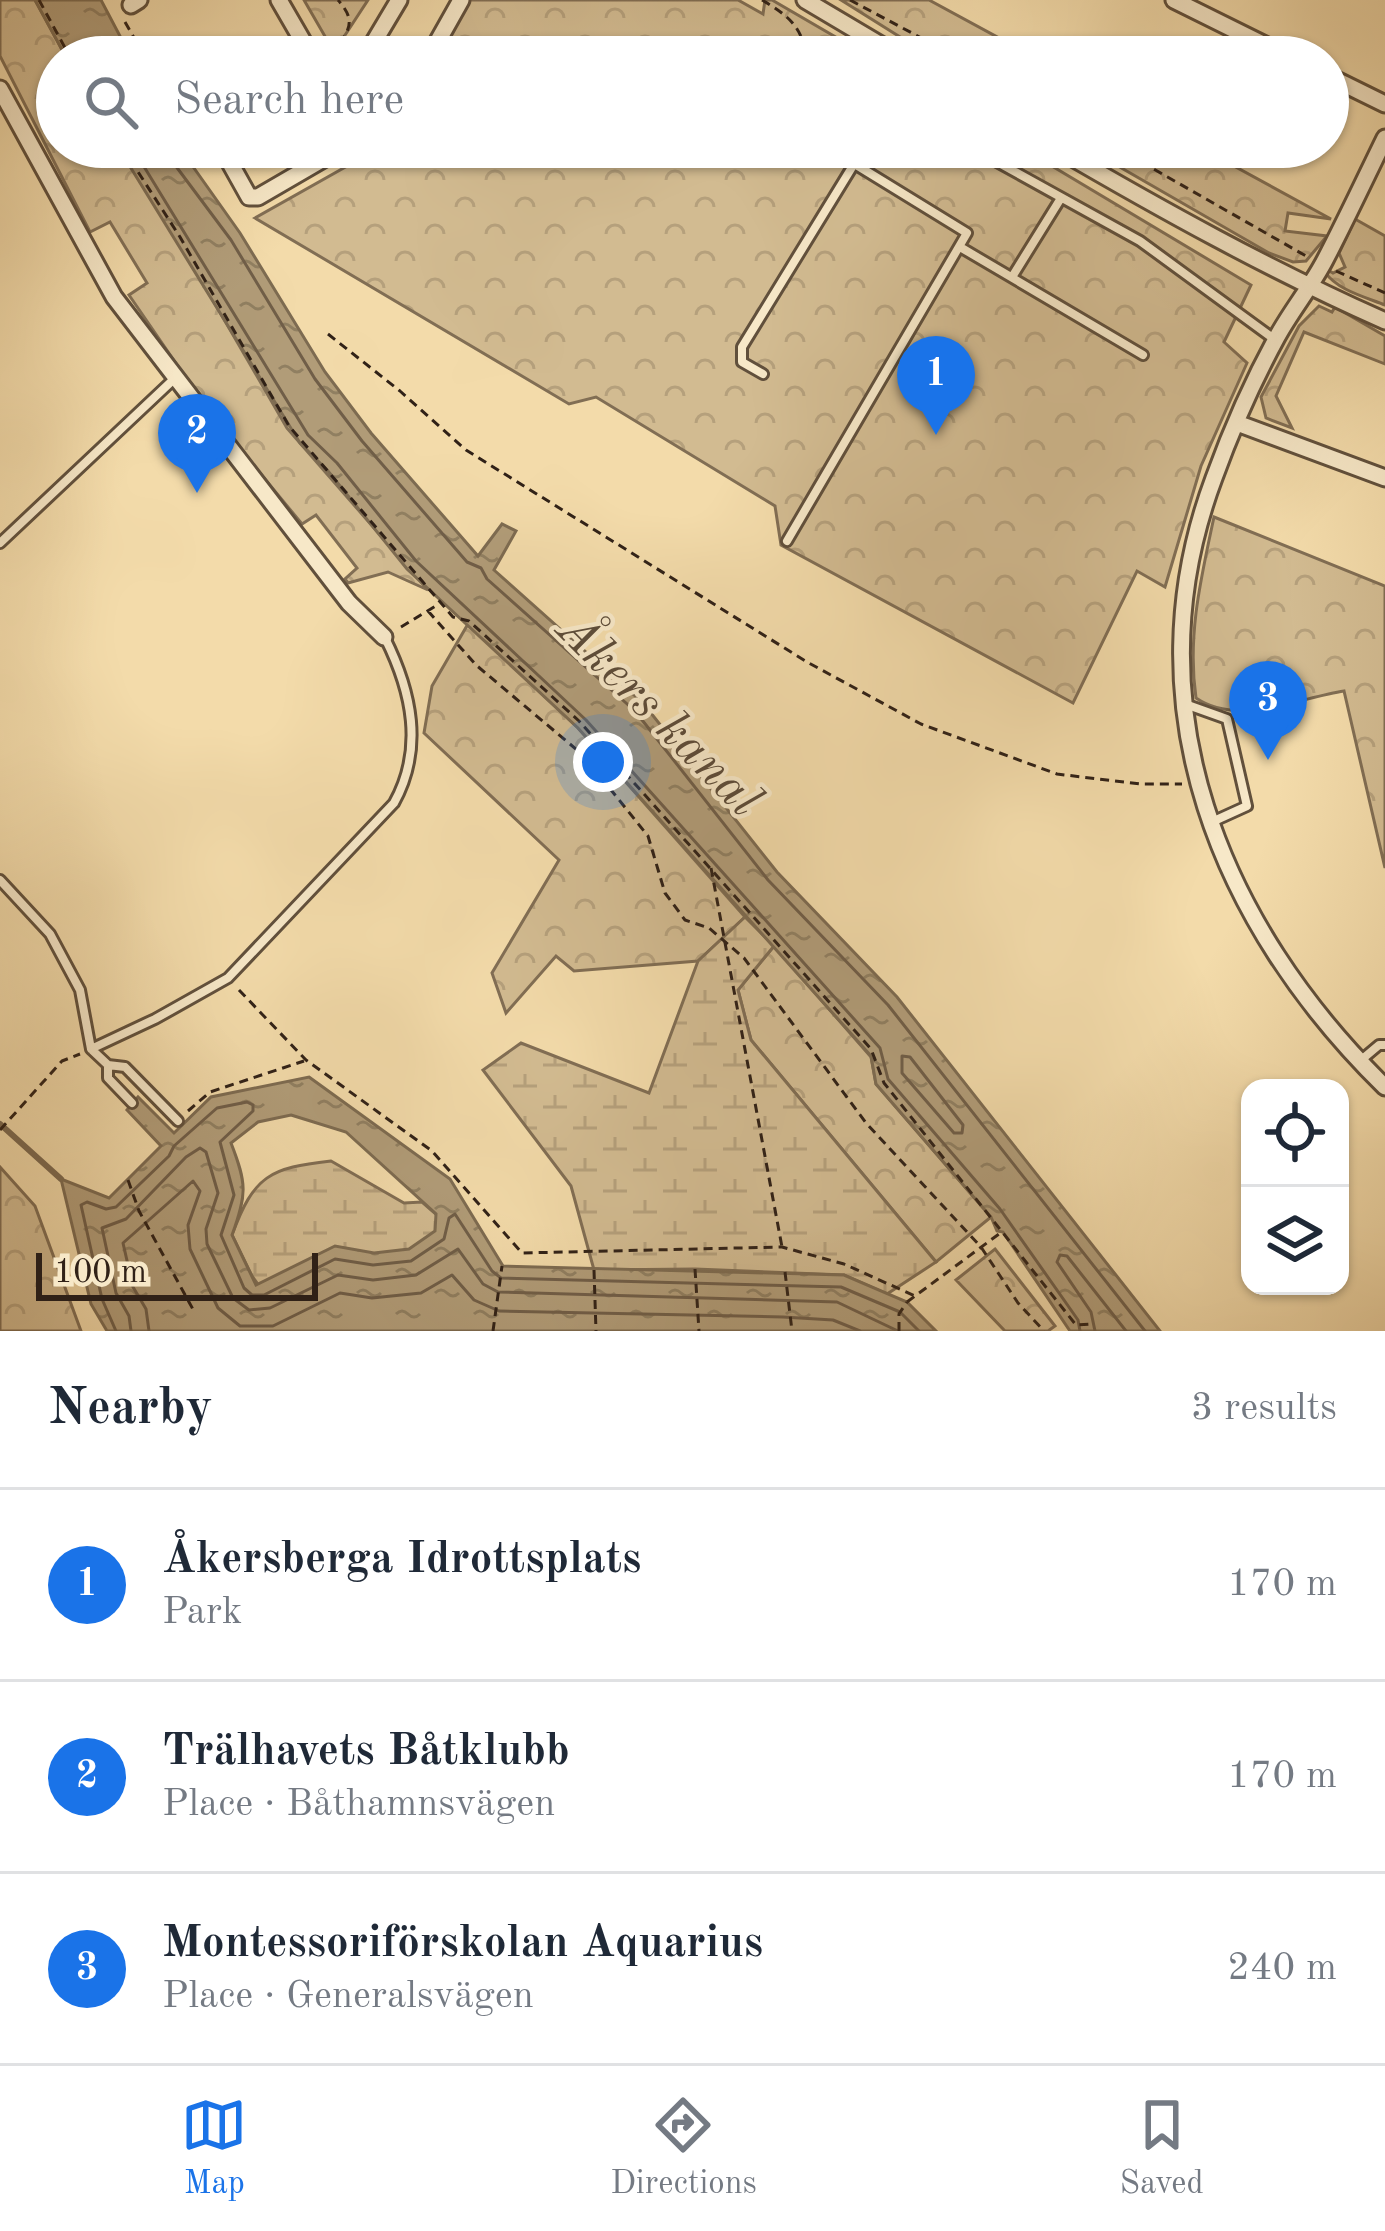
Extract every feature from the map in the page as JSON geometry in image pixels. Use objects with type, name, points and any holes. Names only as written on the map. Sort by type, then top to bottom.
[{"type":"street","points":[[279,0],[300,36]]},
{"type":"street","points":[[378,36],[399,0]]},
{"type":"street","points":[[1174,0],[1247,36]]},
{"type":"street","points":[[439,36],[454,2]]},
{"type":"street","points":[[815,2],[868,36]]},
{"type":"street","points":[[1349,86],[1385,104]]},
{"type":"street","points":[[0,89],[36,155]]},
{"type":"street","points":[[1385,138],[1322,266],[1275,340],[1237,423],[1207,497],[1189,564],[1182,617],[1183,703],[1196,784],[1211,823],[1246,903],[1278,958],[1359,1062],[1385,1087]]},
{"type":"street","points":[[43,168],[114,297],[350,603],[384,637]]},
{"type":"street","points":[[233,168],[249,197],[258,197],[308,168]]},
{"type":"street","points":[[1090,168],[1306,286],[1385,321]]},
{"type":"street","points":[[1237,423],[1385,478]]},
{"type":"lane","points":[[763,374],[742,362],[742,347],[852,168]]},
{"type":"lane","points":[[787,541],[967,233],[861,168]]},
{"type":"lane","points":[[1007,168],[1140,241],[1275,340]]},
{"type":"lane","points":[[1012,277],[1061,198]]},
{"type":"lane","points":[[960,247],[1143,355]]},
{"type":"lane","points":[[0,543],[175,378]]},
{"type":"lane","points":[[91,1049],[227,978],[378,824],[407,779],[413,748],[410,706],[384,637]]},
{"type":"lane","points":[[1183,703],[1227,719],[1247,806],[1211,823]]},
{"type":"lane","points":[[0,880],[50,934],[80,990],[91,1049],[109,1065],[124,1067],[178,1121]]},
{"type":"lane","points":[[1359,1062],[1385,1045]]},
{"type":"lane","points":[[109,1065],[108,1078],[132,1103]]},
{"type":"path","points":[[39,0],[59,36]]},
{"type":"path","points":[[338,0],[351,15],[344,36]]},
{"type":"path","points":[[762,0],[784,13],[803,36]]},
{"type":"path","points":[[850,0],[918,36]]},
{"type":"path","points":[[130,6],[139,36]]},
{"type":"path","points":[[135,168],[290,426],[453,617],[469,621],[579,721],[711,868],[871,1049],[884,1083],[1076,1324],[1091,1324]]},
{"type":"path","points":[[1152,168],[1322,266],[1385,292]]},
{"type":"path","points":[[328,334],[466,450],[807,662],[921,724],[1058,775],[1139,784],[1196,784]]},
{"type":"path","points":[[384,637],[441,603]]},
{"type":"path","points":[[428,611],[476,665],[583,755],[648,836],[665,893],[685,920],[723,937],[744,958],[866,1123],[981,1247],[1018,1303],[1044,1331]]},
{"type":"path","points":[[711,868],[782,1247]]},
{"type":"path","points":[[227,978],[306,1060],[432,1151],[523,1253],[782,1247],[844,1264],[915,1296]]},
{"type":"path","points":[[0,1130],[62,1061],[91,1049]]},
{"type":"path","points":[[178,1121],[209,1092],[306,1060]]},
{"type":"path","points":[[128,1180],[139,1211],[195,1312]]},
{"type":"path","points":[[900,1331],[899,1314],[907,1302],[1003,1231]]},
{"type":"path","points":[[493,1331],[502,1266]]},
{"type":"path","points":[[695,1269],[699,1331]]},
{"type":"path","points":[[594,1270],[596,1331]]},
{"type":"path","points":[[785,1272],[792,1331]]},
{"type":"green space","points":[[0,0],[35,0],[55,36],[36,36],[36,126],[0,56]]},
{"type":"green space","points":[[304,0],[368,0],[344,36],[325,36]]},
{"type":"green space","points":[[466,0],[738,0],[763,14],[765,0],[772,0],[834,36],[445,36]]},
{"type":"green space","points":[[841,0],[929,0],[995,36],[898,36]]},
{"type":"green space","points":[[57,168],[132,168],[287,428],[428,590],[388,572],[348,583],[345,579],[357,568],[316,515],[302,524],[208,410],[129,295],[147,283],[110,222],[90,232]]},
{"type":"green space","points":[[344,168],[1055,168],[1251,285],[1224,342],[1247,363],[1201,466],[1165,587],[1137,571],[1073,703],[781,545],[775,506],[596,397],[569,404],[255,218]]},
{"type":"green space","points":[[1121,168],[1238,168],[1331,219],[1288,213],[1285,231],[1327,236],[1306,261],[1293,262],[1269,253]]},
{"type":"green space","points":[[1355,219],[1385,236],[1385,305],[1344,288],[1325,272],[1345,267],[1339,253]]},
{"type":"green space","points":[[1319,306],[1332,312],[1335,307],[1385,336],[1385,364],[1304,332],[1276,396],[1292,428],[1266,418],[1261,397],[1299,326]]},
{"type":"green space","points":[[1214,517],[1385,586],[1385,868],[1344,691],[1249,710],[1230,710],[1196,698],[1194,630]]},
{"type":"green space","points":[[468,624],[578,728],[745,917],[698,961],[574,971],[556,956],[506,1013],[492,973],[559,860],[424,733],[432,686]]},
{"type":"green space","points":[[745,917],[774,946],[738,990],[751,1040],[936,1262],[887,1294],[844,1275],[594,1270],[571,1186],[483,1070],[521,1043],[649,1093],[698,961]]},
{"type":"green space","points":[[774,946],[871,1057],[876,1084],[991,1217],[936,1262],[751,1040],[738,990]]},
{"type":"green space","points":[[331,1161],[404,1203],[422,1202],[437,1215],[445,1234],[292,1331],[252,1276],[232,1235],[248,1199],[267,1178],[293,1167]]},
{"type":"green space","points":[[0,1167],[35,1206],[81,1331],[0,1331]]},
{"type":"green space","points":[[995,1249],[1055,1326],[1048,1331],[1005,1331],[956,1280]]},
{"type":"water","points":[[35,0],[101,0],[120,36],[55,36]]},
{"type":"water","points":[[131,168],[194,168],[240,233],[325,372],[371,433],[478,556],[502,524],[516,531],[494,570],[643,703],[777,872],[897,997],[1160,1331],[1070,1331],[1003,1232],[997,1231],[991,1217],[876,1084],[871,1056],[578,728],[407,569],[300,443]]},
{"type":"water","points":[[309,1077],[450,1179],[503,1266],[844,1275],[907,1302],[936,1331],[107,1331],[91,1304],[61,1179],[109,1198],[161,1146],[127,1110],[138,1097],[174,1133],[211,1097]],"holes":[[[291,1115],[346,1132],[436,1214],[435,1231],[409,1249],[374,1253],[335,1246],[256,1285],[232,1235],[243,1189],[231,1143],[258,1122]]]},
{"type":"waterway","points":[[0,1124],[61,1179]]},
{"type":"place","name":"Åkersberga Idrottsplats","points":[[936,435]]},
{"type":"place","name":"Trälhavets Båtklubb","points":[[197,493]]},
{"type":"place","name":"Montessoriförskolan Aquarius","points":[[1268,760]]},
{"type":"water label","name":"Åkers kanal","points":[[658,716]]}]
